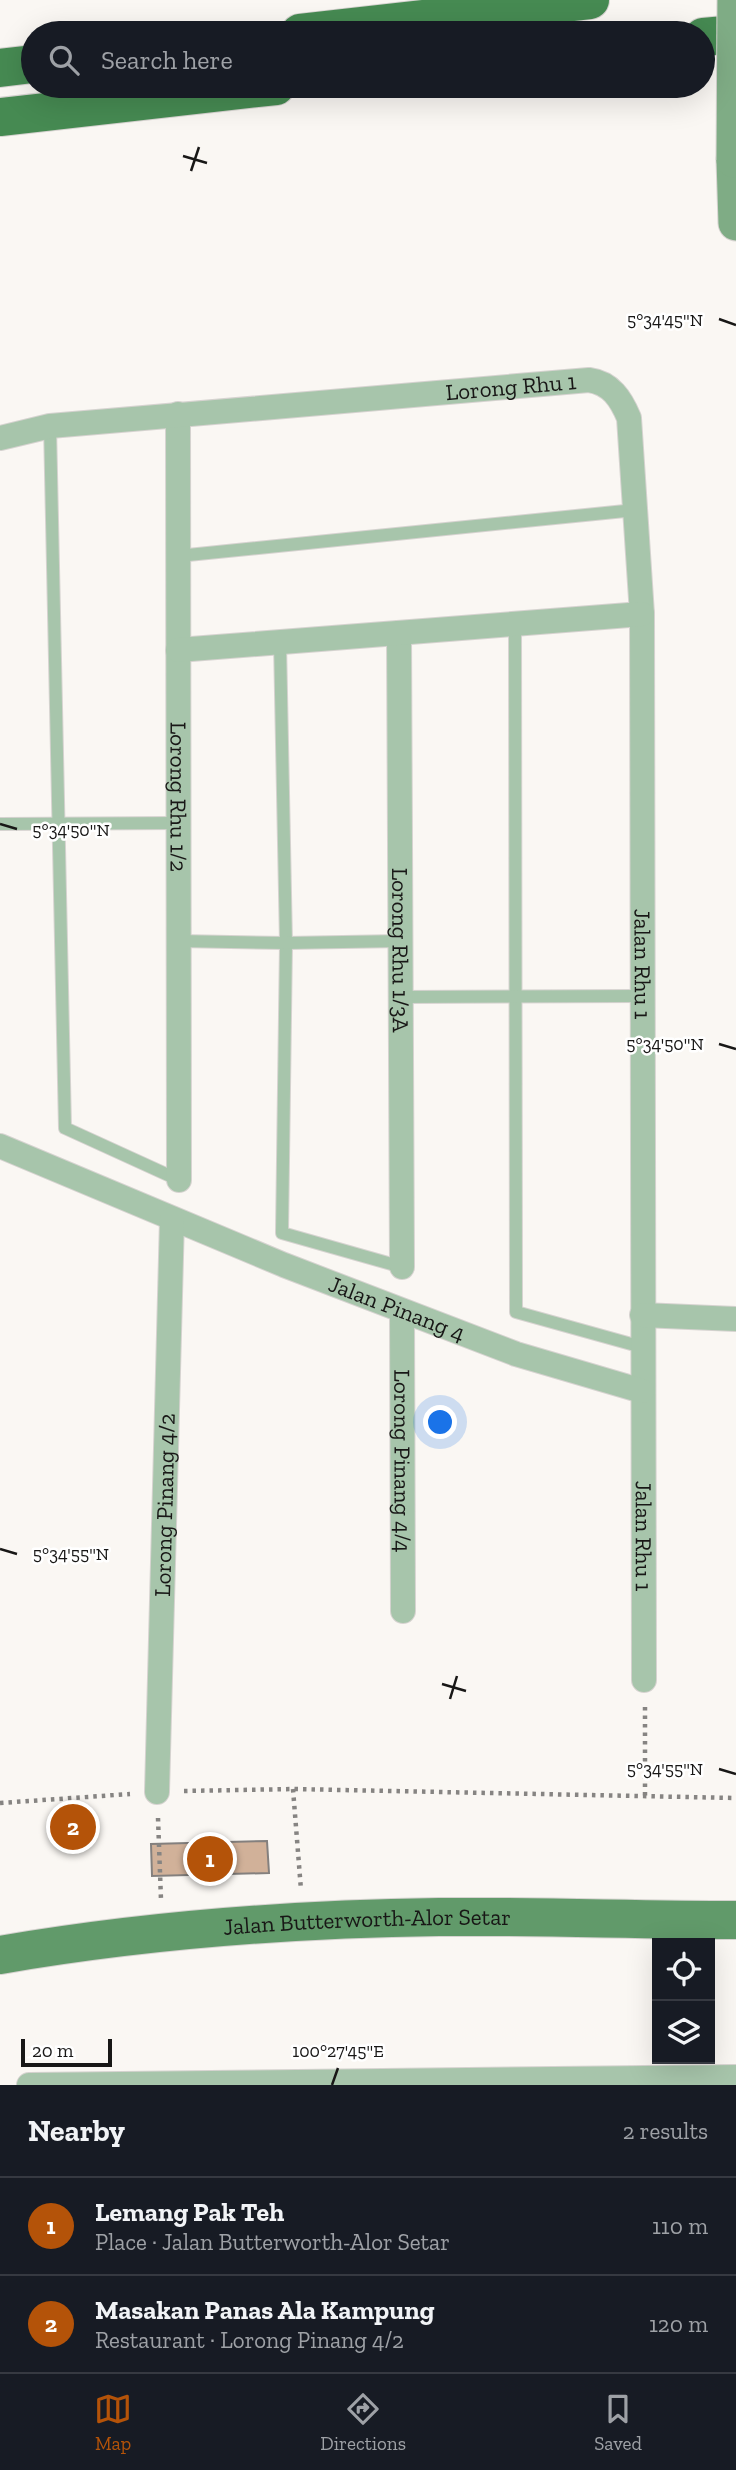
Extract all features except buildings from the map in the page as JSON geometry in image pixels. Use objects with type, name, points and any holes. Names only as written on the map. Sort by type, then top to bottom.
[{"type":"highway","points":[[405,21],[590,0]]},
{"type":"highway","points":[[715,36],[736,34]]},
{"type":"highway","points":[[0,68],[21,65]]},
{"type":"highway","points":[[0,117],[169,98]]},
{"type":"main road","name":"Jalan Butterworth-Alor Setar","points":[[0,1955],[162,1932],[304,1922],[440,1917],[736,1920]]},
{"type":"street","points":[[734,0],[736,223]]},
{"type":"street","name":"Lorong Rhu 1","points":[[0,438],[50,426],[598,381],[615,393],[629,418],[642,614]]},
{"type":"street","name":"Lorong Rhu 1/2","points":[[178,414],[179,1180]]},
{"type":"street","points":[[178,650],[642,614]]},
{"type":"street","name":"Jalan Rhu 1","points":[[642,614],[642,1315]]},
{"type":"street","name":"Lorong Rhu 1/3A","points":[[399,633],[402,1267]]},
{"type":"street","name":"Jalan Pinang 4","points":[[0,1146],[172,1219],[402,1311],[516,1354],[642,1391]]},
{"type":"street","name":"Lorong Pinang 4/2","points":[[158,1792],[172,1219]]},
{"type":"street","name":"Lorong Pinang 4/4","points":[[402,1311],[403,1611]]},
{"type":"street","points":[[642,1391],[642,1315],[736,1319]]},
{"type":"street","name":"Jalan Rhu 1","points":[[642,1391],[644,1680]]},
{"type":"street","points":[[29,2085],[736,2077]]},
{"type":"lane","points":[[50,426],[65,1128],[179,1180]]},
{"type":"lane","points":[[178,556],[635,510]]},
{"type":"lane","points":[[515,624],[516,1312],[642,1347]]},
{"type":"lane","points":[[280,643],[286,943],[282,1233],[402,1267]]},
{"type":"lane","points":[[0,824],[179,823]]},
{"type":"lane","points":[[179,941],[400,941]]},
{"type":"lane","points":[[400,997],[642,996]]},
{"type":"path","points":[[644,1680],[645,1797]]},
{"type":"path","points":[[293,1788],[304,1922]]},
{"type":"path","points":[[0,1803],[158,1792],[293,1788],[736,1798]]},
{"type":"path","points":[[158,1792],[162,1932]]},
{"type":"place","name":"Masakan Panas Ala Kampung","points":[[73,1827]]},
{"type":"place","name":"Lemang Pak Teh","points":[[210,1859]]}]
